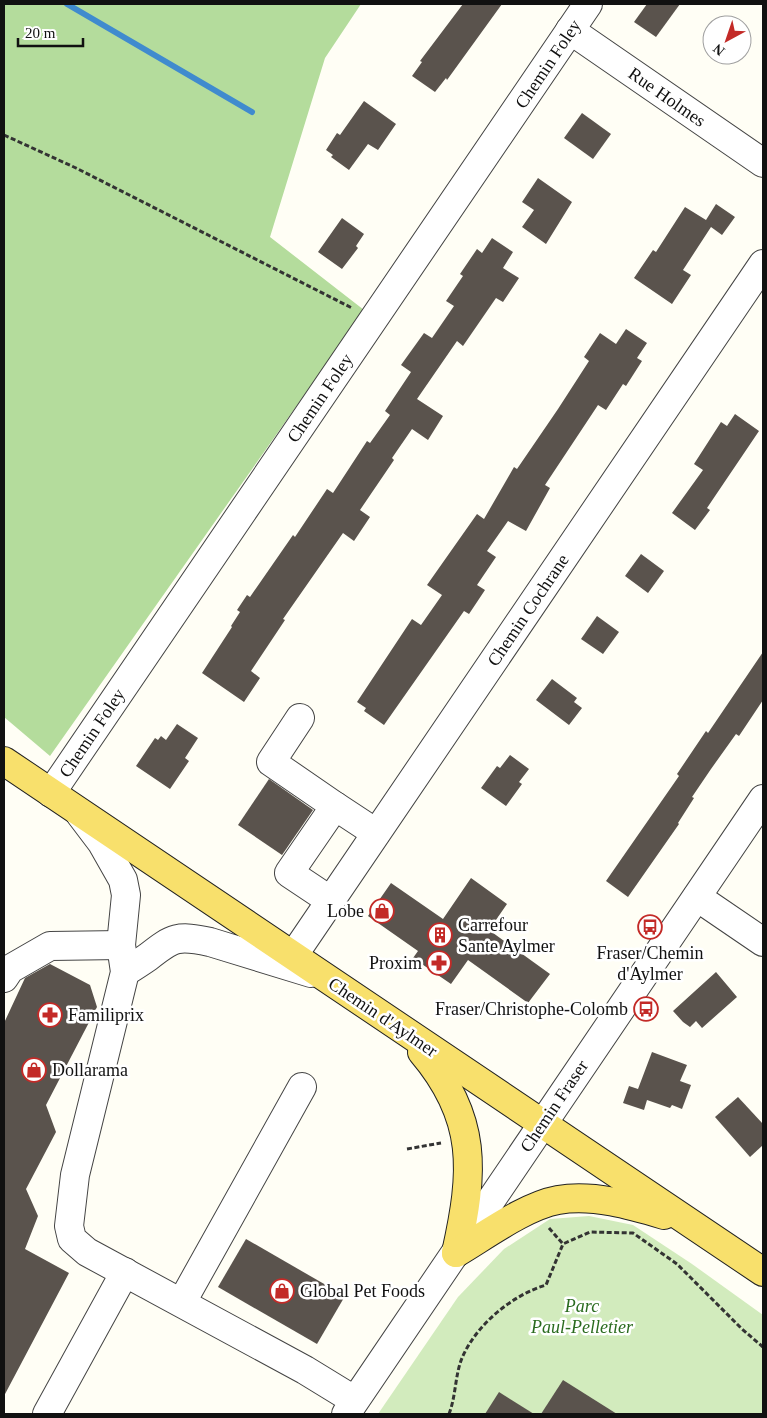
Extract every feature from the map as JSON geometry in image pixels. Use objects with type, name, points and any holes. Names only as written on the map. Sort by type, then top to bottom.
[{"type":"main road","name":"Chemin d'Aylmer","points":[[4,761],[763,1272]]},
{"type":"main road","points":[[407,1033],[438,1070],[451,1092],[467,1137],[468,1188],[456,1253]]},
{"type":"main road","points":[[456,1253],[514,1218],[557,1200],[578,1198],[602,1200],[635,1206],[691,1224]]},
{"type":"street","name":"Chemin Foley","points":[[51,793],[588,4]]},
{"type":"street","name":"Rue Holmes","points":[[570,30],[763,163]]},
{"type":"street","name":"Chemin Cochrane","points":[[292,956],[763,264]]},
{"type":"street","points":[[300,718],[271,762],[376,833]]},
{"type":"street","name":"Chemin Fraser","points":[[350,1407],[763,799]]},
{"type":"street","points":[[330,901],[289,873],[335,806]]},
{"type":"street","points":[[78,811],[102,843],[123,880],[126,895],[121,945],[125,972],[75,1175],[69,1226],[72,1239],[87,1252],[305,1370],[350,1407]]},
{"type":"street","points":[[697,897],[763,942]]},
{"type":"street","points":[[125,972],[172,939],[183,938],[210,942],[323,976]]},
{"type":"street","points":[[4,978],[10,969],[50,946],[121,945]]},
{"type":"street","points":[[182,1302],[302,1087]]},
{"type":"street","points":[[47,1414],[125,1272]]},
{"type":"path","points":[[4,135],[76,168],[373,319]]},
{"type":"path","points":[[407,1149],[448,1141]]},
{"type":"path","points":[[547,1225],[563,1244]]},
{"type":"path","points":[[449,1414],[454,1400],[461,1360],[469,1345],[494,1313],[531,1290],[546,1286],[563,1244],[590,1232],[633,1233],[677,1264],[742,1329],[763,1347]]},
{"type":"green space","points":[[4,4],[361,4],[325,58],[270,237],[364,310],[50,756],[4,717]]},
{"type":"green space","name":"Parc Paul-Pelletier","points":[[589,1216],[633,1225],[692,1264],[763,1315],[763,1414],[378,1414],[458,1297],[504,1249],[550,1219]]},
{"type":"building","points":[[463,4],[502,4],[447,80],[446,78],[435,92],[412,76],[422,62],[420,61]]},
{"type":"building","points":[[647,4],[680,4],[656,37],[634,22]]},
{"type":"building","points":[[364,101],[396,124],[378,150],[368,144],[349,170],[331,157],[333,155],[326,150],[337,133],[340,135]]},
{"type":"building","points":[[582,113],[611,134],[593,159],[564,138]]},
{"type":"building","points":[[538,178],[572,202],[546,244],[522,227],[534,210],[522,202]]},
{"type":"building","points":[[716,204],[735,217],[722,235],[711,227],[683,270],[691,275],[672,304],[634,278],[653,250],[656,252],[685,207],[706,220]]},
{"type":"building","points":[[342,218],[364,234],[356,246],[358,248],[342,269],[318,252]]},
{"type":"building","points":[[492,238],[513,252],[503,268],[519,278],[503,302],[496,298],[463,346],[457,341],[417,399],[443,416],[428,440],[412,429],[392,458],[394,460],[360,510],[370,517],[354,541],[343,533],[283,619],[285,620],[251,671],[260,678],[244,702],[202,673],[232,627],[240,612],[237,610],[247,595],[250,597],[293,535],[295,537],[327,489],[333,493],[367,441],[370,443],[390,415],[385,411],[411,372],[401,365],[424,333],[432,338],[454,306],[446,301],[463,276],[460,274],[477,249],[482,253]]},
{"type":"building","points":[[626,329],[647,343],[637,358],[642,361],[626,386],[623,384],[606,410],[598,405],[545,485],[550,488],[526,531],[508,521],[487,551],[496,557],[477,585],[485,590],[469,614],[464,611],[384,725],[364,711],[366,708],[357,702],[412,619],[421,625],[442,595],[427,585],[477,514],[484,519],[514,467],[517,469],[589,361],[584,357],[600,333],[616,344]]},
{"type":"building","points":[[735,414],[759,431],[707,508],[710,510],[695,530],[672,513],[703,470],[694,464],[721,422],[727,426]]},
{"type":"building","points":[[641,554],[664,571],[648,593],[625,576]]},
{"type":"building","points":[[597,616],[619,632],[603,654],[581,639]]},
{"type":"building","points":[[763,652],[763,700],[739,736],[736,734],[711,769],[692,797],[694,798],[679,824],[628,897],[606,881],[679,776],[677,774],[706,731],[708,733]]},
{"type":"building","points":[[552,679],[577,698],[574,702],[582,708],[569,725],[536,700]]},
{"type":"building","points":[[177,724],[198,738],[185,758],[189,761],[170,789],[136,766],[155,738],[158,740],[161,736],[166,740]]},
{"type":"building","points":[[510,755],[529,769],[519,782],[522,784],[506,806],[481,788],[497,766],[500,768]]},
{"type":"building","points":[[269,779],[313,810],[282,855],[238,825]]},
{"type":"building","name":"Carrefour Sante Aylmer","points":[[471,878],[507,904],[489,930],[550,974],[528,1003],[468,960],[451,984],[413,958],[418,951],[368,916],[391,883],[443,919]]},
{"type":"building","points":[[50,964],[90,985],[97,1007],[46,1105],[56,1132],[26,1189],[38,1216],[25,1249],[69,1273],[4,1396],[4,1023],[25,978]]},
{"type":"building","points":[[716,972],[737,997],[702,1028],[696,1021],[690,1027],[673,1011]]},
{"type":"building","points":[[652,1052],[687,1065],[680,1081],[691,1085],[682,1109],[672,1105],[670,1108],[647,1100],[644,1110],[623,1103],[629,1086],[638,1089]]},
{"type":"building","points":[[738,1097],[763,1124],[763,1145],[750,1157],[715,1117]]},
{"type":"building","name":"Global Pet Foods","points":[[246,1239],[345,1296],[317,1344],[218,1287]]},
{"type":"building","points":[[563,1380],[617,1414],[541,1414]]},
{"type":"building","points":[[499,1392],[534,1414],[485,1414]]},
{"type":"waterway","points":[[67,4],[252,112]]},
{"type":"place","name":"Lobe","points":[[382,911]]},
{"type":"place","name":"Fraser/Chemin d'Aylmer","points":[[650,927]]},
{"type":"place","name":"Carrefour Sante Aylmer","points":[[440,935]]},
{"type":"place","name":"Proxim","points":[[439,963]]},
{"type":"place","name":"Fraser/Christophe-Colomb","points":[[646,1009]]},
{"type":"place","name":"Familiprix","points":[[50,1015]]},
{"type":"place","name":"Dollarama","points":[[34,1070]]},
{"type":"place","name":"Global Pet Foods","points":[[282,1291]]}]
